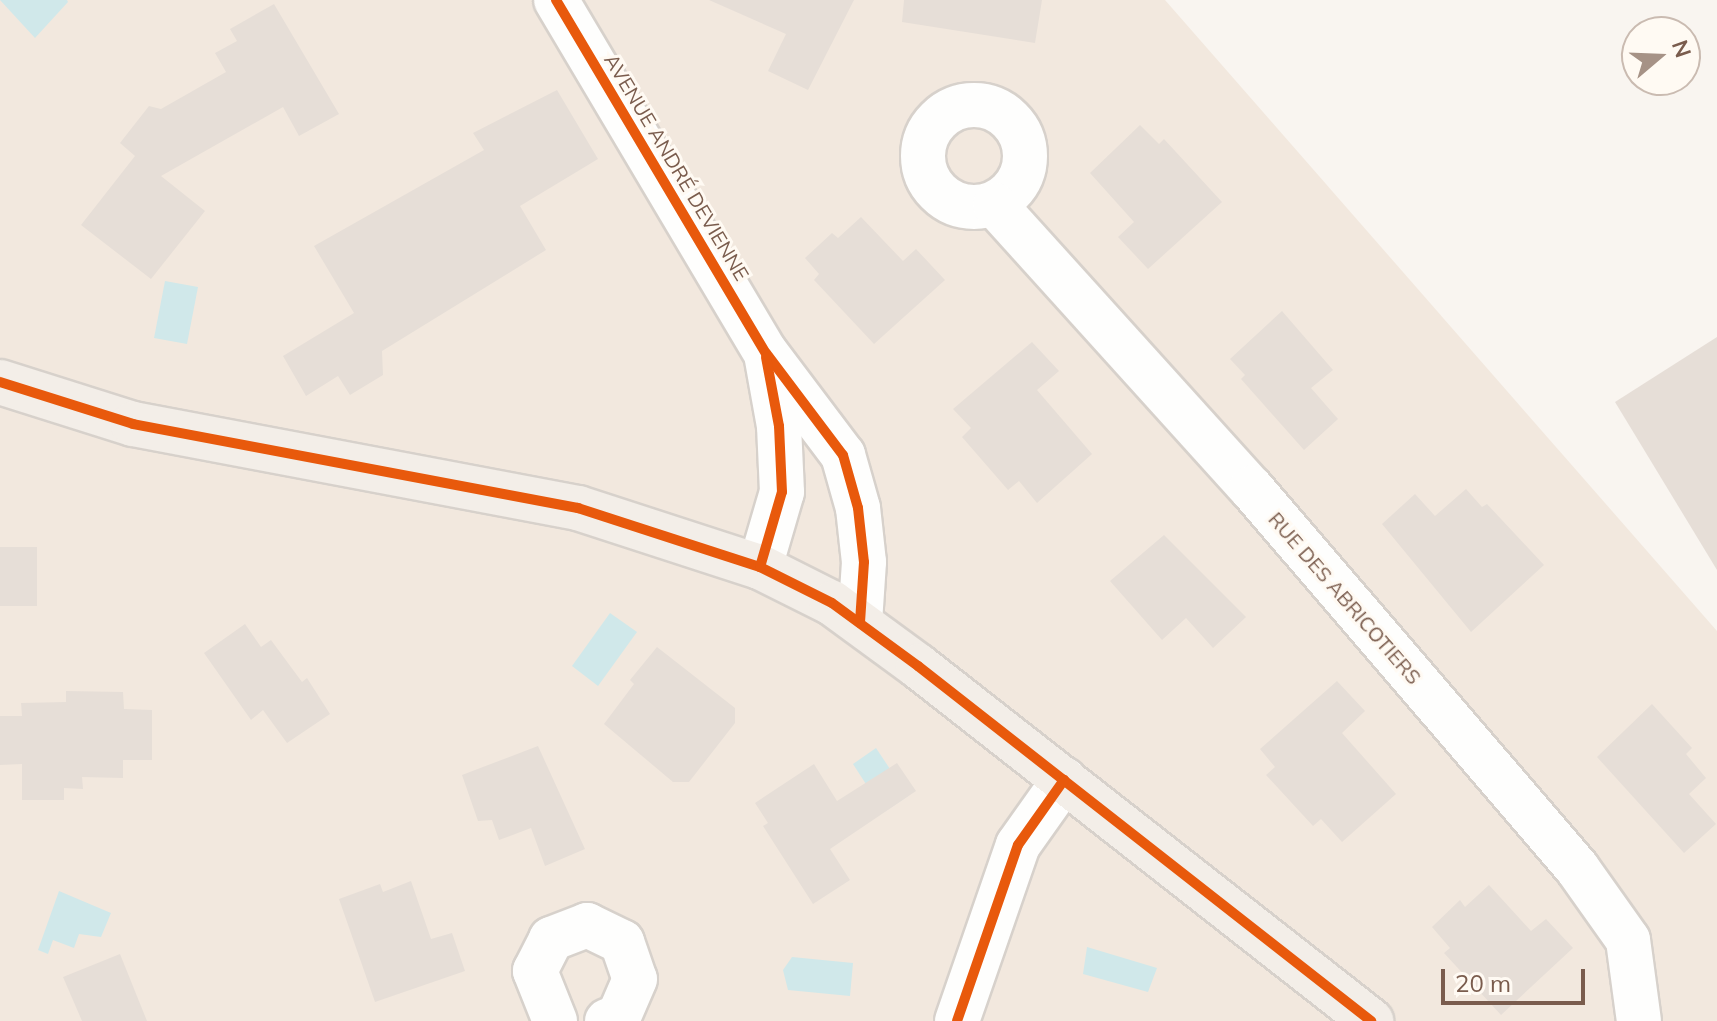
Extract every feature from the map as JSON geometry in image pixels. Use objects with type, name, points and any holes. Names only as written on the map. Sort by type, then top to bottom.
[{"type":"main road","points":[[0,382],[133,424],[578,508],[760,567],[860,623],[1371,1021]]},
{"type":"street","name":"AVENUE ANDRÉ DEVIENNE","points":[[556,0],[766,353],[843,455],[858,508],[864,562],[860,623]]},
{"type":"street","name":"RUE DES ABRICOTIERS","points":[[995,205],[1251,488],[1577,868],[1628,940],[1639,1021]]},
{"type":"street","name":"AVENUE ANDRÉ DEVIENNE","points":[[760,567],[782,492],[779,426],[766,353]]},
{"type":"street","points":[[957,1021],[1018,845],[1064,780]]},
{"type":"street","points":[[555,1021],[535,971],[551,939],[587,925],[622,942],[635,979],[619,1016],[607,1021]]},
{"type":"shaded area","points":[[0,0],[1165,0],[1717,631],[1717,1021],[0,1021]]},
{"type":"water","points":[[0,0],[67,0],[68,2],[35,38]]},
{"type":"water","points":[[165,281],[198,287],[187,344],[154,338]]},
{"type":"water","points":[[610,613],[637,632],[598,686],[572,666]]},
{"type":"water","points":[[876,748],[908,796],[884,812],[853,764]]},
{"type":"water","points":[[59,891],[111,913],[101,937],[79,934],[74,948],[53,940],[48,954],[38,950]]},
{"type":"water","points":[[1087,947],[1157,968],[1148,992],[1083,974]]},
{"type":"water","points":[[792,957],[853,963],[850,996],[788,990],[783,970]]},
{"type":"building","points":[[709,0],[854,0],[808,90],[768,71],[786,34]]},
{"type":"building","points":[[904,0],[1042,0],[1035,43],[902,22]]},
{"type":"building","points":[[274,4],[339,114],[299,136],[283,107],[161,176],[205,211],[151,279],[81,225],[135,156],[120,143],[149,106],[161,109],[226,72],[215,53],[237,41],[230,29]]},
{"type":"building","points":[[557,90],[598,159],[520,206],[546,250],[382,351],[383,375],[350,395],[338,376],[306,396],[283,356],[354,313],[314,246],[484,150],[473,133]]},
{"type":"building","points":[[1140,125],[1159,144],[1164,139],[1222,202],[1148,269],[1118,237],[1134,222],[1090,173]]},
{"type":"building","points":[[861,217],[903,261],[916,249],[945,280],[874,344],[814,280],[819,274],[805,258],[832,233],[838,238]]},
{"type":"building","points":[[1282,311],[1333,370],[1311,388],[1338,419],[1304,450],[1241,379],[1245,375],[1230,359]]},
{"type":"building","points":[[1717,337],[1717,570],[1615,402]]},
{"type":"building","points":[[1032,342],[1059,371],[1037,390],[1092,454],[1037,503],[1019,481],[1008,490],[962,437],[971,428],[953,409]]},
{"type":"building","points":[[1466,489],[1482,507],[1487,504],[1544,565],[1471,632],[1382,524],[1415,494],[1435,516]]},
{"type":"building","points":[[1164,535],[1246,617],[1213,648],[1186,618],[1162,640],[1110,581]]},
{"type":"building","points":[[0,547],[37,547],[37,606],[0,606]]},
{"type":"building","points":[[245,624],[261,647],[271,640],[302,682],[307,678],[330,714],[287,743],[263,710],[251,720],[204,653]]},
{"type":"building","points":[[657,647],[735,708],[735,723],[689,782],[673,782],[604,724],[634,684],[630,680]]},
{"type":"building","points":[[1337,681],[1365,711],[1342,733],[1396,794],[1342,842],[1321,819],[1313,826],[1266,775],[1275,767],[1260,749]]},
{"type":"building","points":[[66,691],[123,692],[124,709],[152,710],[152,760],[123,760],[123,778],[82,777],[83,789],[64,788],[64,800],[22,800],[22,764],[0,765],[0,716],[22,716],[21,703],[66,702]]},
{"type":"building","points":[[1652,704],[1692,748],[1686,754],[1706,778],[1689,794],[1716,824],[1684,853],[1597,757]]},
{"type":"building","points":[[538,746],[585,849],[545,866],[531,828],[499,840],[492,820],[478,821],[462,775]]},
{"type":"building","points":[[897,763],[916,791],[830,849],[850,880],[813,904],[763,826],[768,823],[755,803],[814,764],[837,801]]},
{"type":"building","points":[[411,881],[431,939],[452,933],[465,971],[375,1002],[339,899],[380,884],[383,892]]},
{"type":"building","points":[[1489,885],[1531,931],[1546,919],[1573,948],[1501,1015],[1444,953],[1450,948],[1432,927],[1460,900],[1465,907]]},
{"type":"building","points":[[120,954],[147,1021],[82,1021],[63,977]]},
{"type":"cycle path","points":[[556,0],[766,353],[843,455],[858,508],[864,562],[860,623]]},
{"type":"cycle path","points":[[760,567],[782,492],[779,426],[766,357]]},
{"type":"cycle path","points":[[0,382],[133,424],[578,508],[760,567],[832,603],[918,666],[1371,1021]]},
{"type":"cycle path","points":[[957,1021],[1018,845],[1064,780]]}]
